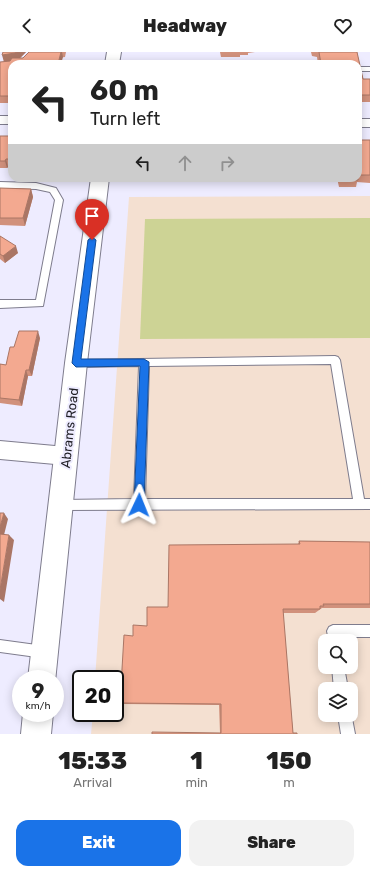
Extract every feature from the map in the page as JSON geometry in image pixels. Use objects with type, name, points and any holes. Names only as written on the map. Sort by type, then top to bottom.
[{"type":"main road","name":"Abrams Road","points":[[43,670],[76,363],[99,182]]},
{"type":"main road","points":[[36,734],[37,722]]},
{"type":"street","points":[[0,450],[66,456]]},
{"type":"lane","points":[[0,185],[36,186],[53,190],[59,200],[40,304],[0,304]]},
{"type":"lane","points":[[61,505],[365,504],[335,360],[76,363]]},
{"type":"lane","points":[[139,505],[144,362]]},
{"type":"lane","points":[[334,634],[333,631],[370,631]]},
{"type":"lane","points":[[0,646],[44,653]]},
{"type":"lane","points":[[346,722],[348,734]]},
{"type":"shaded area","points":[[370,196],[370,734],[91,734],[92,722],[124,722],[124,670],[96,670],[129,197]]},
{"type":"green space","points":[[370,218],[370,338],[140,339],[145,219]]},
{"type":"building","points":[[3,52],[17,52],[2,55]]},
{"type":"building","points":[[29,52],[61,52],[59,60],[11,60],[12,58],[23,58]]},
{"type":"building","points":[[319,52],[357,52],[359,60],[320,60]]},
{"type":"building","points":[[8,61],[8,96],[0,96],[0,62]]},
{"type":"building","points":[[362,74],[363,79],[370,79],[370,95],[362,95]]},
{"type":"building","points":[[0,136],[8,136],[8,159],[5,161],[0,161]]},
{"type":"building","points":[[362,140],[370,140],[370,175],[362,175]]},
{"type":"building","points":[[0,188],[31,189],[23,218],[0,218]]},
{"type":"building","points":[[0,236],[16,246],[3,256],[0,254]]},
{"type":"building","points":[[19,331],[38,331],[29,370],[26,370],[19,400],[0,398],[0,364],[6,365],[10,347],[14,347]]},
{"type":"building","points":[[0,513],[4,513],[0,527]]},
{"type":"building","points":[[0,534],[9,535],[0,590]]},
{"type":"building","points":[[299,541],[370,542],[370,604],[323,604],[324,606],[320,606],[320,609],[283,609],[293,733],[297,734],[152,734],[152,732],[221,733],[221,704],[124,703],[124,670],[122,670],[124,635],[133,636],[133,625],[147,626],[147,607],[168,607],[169,545],[300,544]]},
{"type":"route","points":[[92,240],[76,363],[144,362],[139,505]]}]
